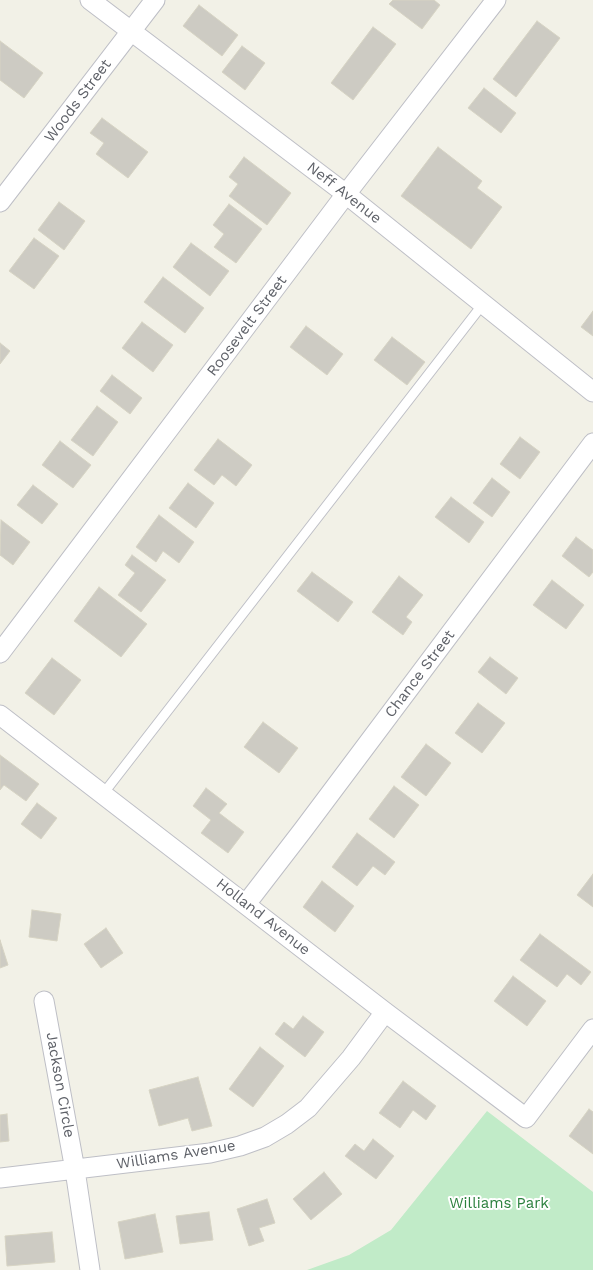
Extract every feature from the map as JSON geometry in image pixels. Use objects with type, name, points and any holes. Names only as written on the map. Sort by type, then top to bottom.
[{"type":"street","name":"Neff Avenue","points":[[90,0],[346,194],[593,392]]},
{"type":"street","name":"Woods Street","points":[[0,202],[155,0]]},
{"type":"street","name":"Roosevelt Street","points":[[0,654],[346,194],[496,0]]},
{"type":"street","name":"Chance Street","points":[[246,904],[593,443]]},
{"type":"street","name":"Holland Avenue","points":[[0,715],[385,1012],[526,1118],[593,1029]]},
{"type":"street","name":"Jackson Circle","points":[[44,1001],[75,1170],[90,1270]]},
{"type":"street","name":"Williams Avenue","points":[[0,1178],[210,1153],[240,1146],[265,1137],[287,1124],[308,1108],[351,1058],[385,1012]]},
{"type":"lane","points":[[103,794],[483,304]]},
{"type":"green space","name":"Williams Park","points":[[487,1111],[593,1192],[593,1270],[307,1270],[349,1255],[391,1230]]},
{"type":"building","points":[[393,0],[434,0],[440,5],[422,29],[389,4]]},
{"type":"building","points":[[199,5],[238,35],[222,56],[183,26]]},
{"type":"building","points":[[537,21],[560,38],[516,97],[493,79]]},
{"type":"building","points":[[373,27],[396,44],[353,100],[331,83]]},
{"type":"building","points":[[0,41],[43,73],[24,98],[0,80]]},
{"type":"building","points":[[242,46],[265,63],[245,90],[222,72]]},
{"type":"building","points":[[484,88],[516,113],[501,133],[468,108]]},
{"type":"building","points":[[102,118],[148,152],[128,178],[96,154],[104,143],[90,133]]},
{"type":"building","points":[[438,147],[482,181],[477,188],[502,207],[471,249],[401,196]]},
{"type":"building","points":[[244,157],[291,193],[267,225],[229,196],[238,184],[229,177]]},
{"type":"building","points":[[59,202],[85,221],[64,250],[38,230]]},
{"type":"building","points":[[229,204],[262,229],[236,263],[214,247],[224,234],[213,225]]},
{"type":"building","points":[[34,238],[59,256],[34,289],[9,271]]},
{"type":"building","points":[[191,243],[229,271],[210,296],[173,267]]},
{"type":"building","points":[[163,277],[204,308],[185,333],[144,302]]},
{"type":"building","points":[[593,311],[593,336],[581,327]]},
{"type":"building","points":[[142,322],[173,345],[153,372],[122,348]]},
{"type":"building","points":[[306,326],[343,354],[327,375],[290,347]]},
{"type":"building","points":[[392,337],[425,362],[407,385],[374,360]]},
{"type":"building","points":[[0,343],[10,351],[0,364]]},
{"type":"building","points":[[112,375],[142,398],[130,414],[100,391]]},
{"type":"building","points":[[97,406],[118,422],[93,456],[71,440]]},
{"type":"building","points":[[520,437],[540,452],[520,479],[500,464]]},
{"type":"building","points":[[218,439],[252,465],[236,486],[222,475],[214,485],[194,470]]},
{"type":"building","points":[[60,441],[91,465],[73,488],[42,465]]},
{"type":"building","points":[[492,478],[510,492],[492,517],[473,503]]},
{"type":"building","points":[[188,483],[214,503],[196,528],[169,508]]},
{"type":"building","points":[[33,485],[58,504],[42,524],[17,505]]},
{"type":"building","points":[[451,497],[484,522],[469,543],[435,517]]},
{"type":"building","points":[[159,515],[194,542],[179,563],[163,551],[156,562],[136,547]]},
{"type":"building","points":[[1,520],[30,542],[13,565],[0,555]]},
{"type":"building","points":[[576,537],[593,550],[593,572],[589,577],[562,556]]},
{"type":"building","points":[[132,555],[166,580],[141,612],[118,595],[135,573],[125,565]]},
{"type":"building","points":[[312,572],[353,602],[338,622],[297,591]]},
{"type":"building","points":[[399,576],[423,595],[406,617],[412,622],[403,635],[372,612]]},
{"type":"building","points":[[552,580],[584,605],[566,629],[533,605]]},
{"type":"building","points":[[99,587],[147,624],[121,657],[74,621]]},
{"type":"building","points":[[490,657],[518,678],[506,694],[478,672]]},
{"type":"building","points":[[52,658],[81,680],[54,715],[25,693]]},
{"type":"building","points":[[478,703],[505,723],[482,753],[455,733]]},
{"type":"building","points":[[263,722],[298,748],[279,773],[244,747]]},
{"type":"building","points":[[426,744],[451,763],[426,796],[401,777]]},
{"type":"building","points":[[0,755],[39,784],[26,801],[4,785],[0,790]]},
{"type":"building","points":[[394,786],[419,805],[394,838],[369,819]]},
{"type":"building","points":[[206,788],[227,804],[219,813],[244,832],[228,853],[201,833],[211,820],[193,806]]},
{"type":"building","points":[[37,803],[57,818],[41,839],[21,824]]},
{"type":"building","points":[[357,833],[395,862],[385,875],[373,866],[357,886],[332,867]]},
{"type":"building","points":[[593,874],[593,907],[577,895]]},
{"type":"building","points":[[322,881],[354,906],[335,932],[303,907]]},
{"type":"building","points":[[32,910],[61,914],[57,941],[29,937]]},
{"type":"building","points":[[106,928],[123,953],[101,968],[84,944]]},
{"type":"building","points":[[540,934],[591,972],[581,985],[567,974],[557,987],[520,960]]},
{"type":"building","points":[[0,940],[8,965],[0,968]]},
{"type":"building","points":[[513,976],[546,1001],[527,1026],[494,1001]]},
{"type":"building","points":[[303,1016],[324,1032],[305,1057],[275,1034],[284,1022],[293,1029]]},
{"type":"building","points":[[260,1047],[284,1066],[253,1107],[229,1089]]},
{"type":"building","points":[[198,1077],[212,1126],[192,1131],[188,1118],[159,1126],[149,1090]]},
{"type":"building","points":[[403,1081],[436,1106],[426,1120],[413,1110],[400,1128],[379,1113]]},
{"type":"building","points":[[589,1109],[593,1112],[593,1154],[569,1136]]},
{"type":"building","points":[[7,1114],[9,1141],[0,1142],[0,1115]]},
{"type":"building","points":[[373,1139],[394,1156],[376,1179],[345,1156],[355,1144],[364,1151]]},
{"type":"building","points":[[324,1172],[342,1194],[311,1220],[293,1199]]},
{"type":"building","points":[[267,1199],[275,1223],[259,1228],[264,1241],[249,1246],[237,1209]]},
{"type":"building","points":[[209,1212],[213,1240],[180,1244],[176,1216]]},
{"type":"building","points":[[155,1214],[163,1252],[125,1259],[118,1222]]},
{"type":"building","points":[[52,1232],[55,1262],[7,1266],[5,1236]]}]
